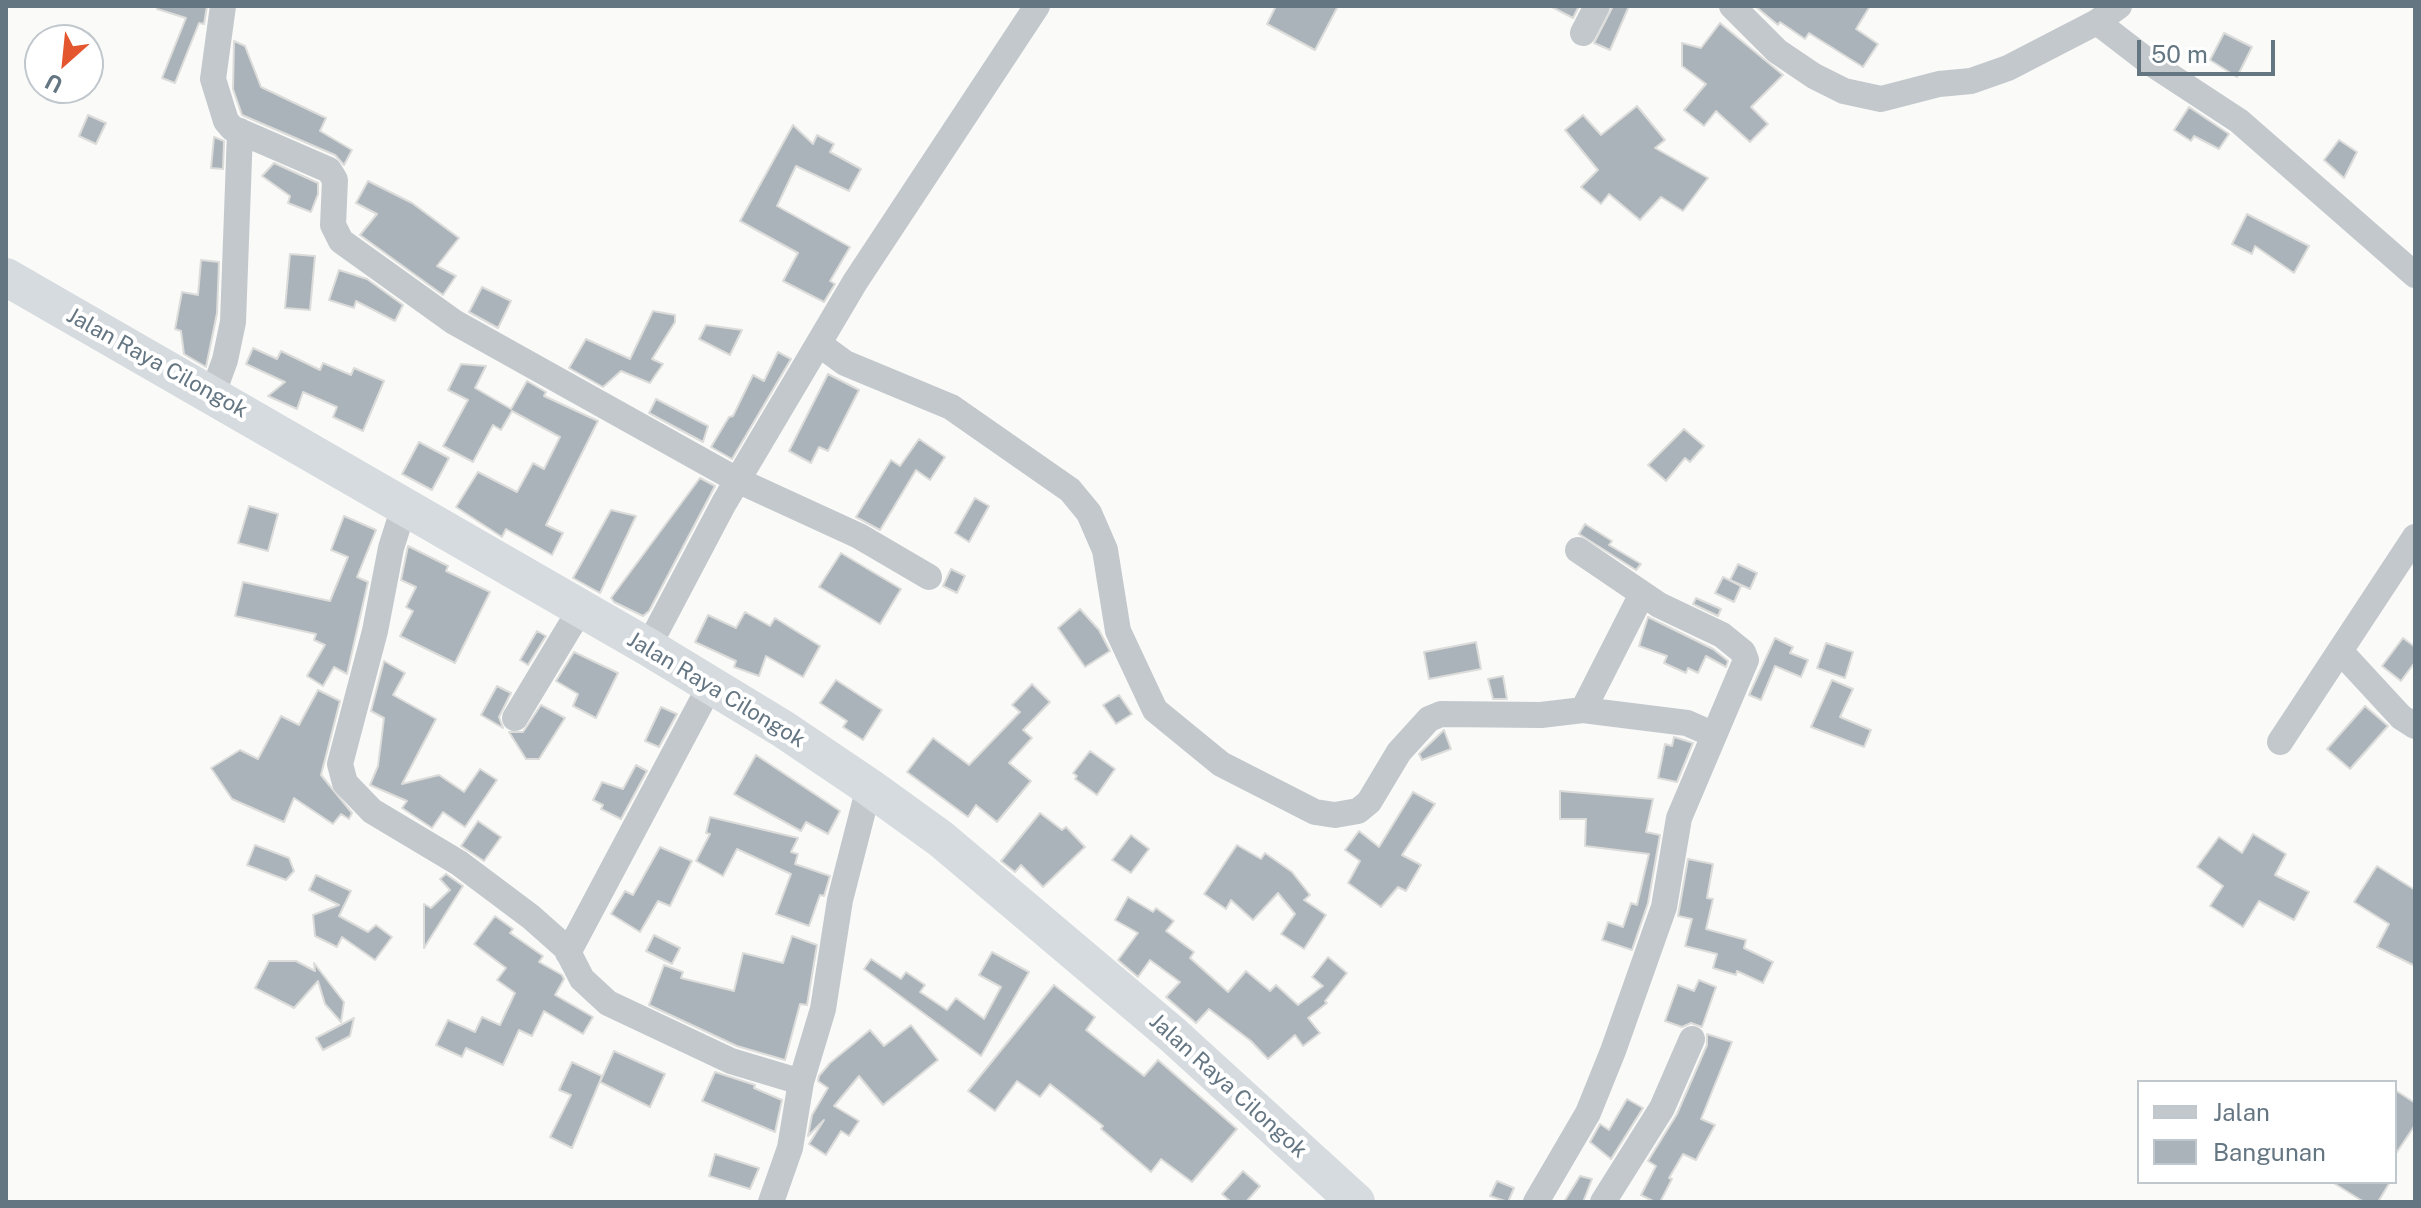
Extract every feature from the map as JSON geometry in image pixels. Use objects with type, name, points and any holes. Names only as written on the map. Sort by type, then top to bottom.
[{"type":"highway","name":"Jalan Raya Cilongok","points":[[6,277],[213,393],[648,647],[783,729],[869,787],[941,839],[1065,943],[1356,1202]]},
{"type":"street","points":[[223,6],[213,79],[226,121],[240,131],[329,170],[335,180],[333,225],[341,241],[454,322],[737,480],[859,536],[929,577]]},
{"type":"street","points":[[648,647],[737,480],[855,282],[1037,6]]},
{"type":"street","points":[[1583,33],[1597,6]]},
{"type":"street","points":[[1732,6],[1777,51],[1814,76],[1844,91],[1881,99],[1939,84],[1971,81],[2008,68],[2097,22],[2119,6]]},
{"type":"street","points":[[2097,22],[2149,62],[2239,121],[2415,275]]},
{"type":"street","points":[[213,393],[225,360],[233,322],[240,131]]},
{"type":"street","points":[[819,344],[845,363],[951,407],[1070,490],[1089,513],[1105,550],[1118,631],[1155,710],[1221,764],[1315,812],[1335,815],[1358,811],[1377,793],[1399,752],[1429,719],[1457,712],[1541,715],[1583,710],[1687,723],[1712,734]]},
{"type":"street","points":[[404,507],[340,764],[345,783],[372,811],[459,863],[505,896],[568,953],[582,979],[608,1003],[731,1061],[801,1082]]},
{"type":"street","points":[[2280,742],[2415,537]]},
{"type":"street","points":[[1536,1202],[1588,1113],[1613,1051],[1653,943],[1672,877],[1679,818],[1712,734],[1744,665],[1743,652],[1722,635],[1642,594],[1578,550]]},
{"type":"street","points":[[1583,710],[1642,594]]},
{"type":"street","points":[[515,718],[580,610]]},
{"type":"street","points":[[2340,651],[2401,717],[2415,726]]},
{"type":"street","points":[[568,953],[710,686]]},
{"type":"street","points":[[771,1202],[790,1148],[801,1082],[823,1009],[840,900],[869,787]]},
{"type":"street","points":[[1603,1202],[1662,1108],[1692,1039]]},
{"type":"building","points":[[157,6],[207,6],[204,24],[199,23],[175,83],[162,78],[186,18],[157,9]]},
{"type":"building","points":[[1276,6],[1338,6],[1315,50],[1267,24]]},
{"type":"building","points":[[1550,6],[1579,6],[1573,18]]},
{"type":"building","points":[[1613,6],[1629,6],[1610,50],[1594,43]]},
{"type":"building","points":[[1755,6],[1870,6],[1856,29],[1878,44],[1863,67],[1809,33],[1805,39],[1780,22],[1778,25]]},
{"type":"building","points":[[1720,23],[1783,75],[1751,107],[1768,124],[1750,142],[1716,111],[1704,126],[1684,110],[1706,84],[1682,66],[1682,43],[1701,48]]},
{"type":"building","points":[[2224,33],[2252,47],[2237,77],[2210,60]]},
{"type":"building","points":[[234,41],[245,46],[261,87],[326,118],[320,131],[352,150],[344,165],[335,155],[242,115],[233,89]]},
{"type":"building","points":[[1637,106],[1665,140],[1655,148],[1708,178],[1683,211],[1661,197],[1640,220],[1609,194],[1601,204],[1581,187],[1598,170],[1565,130],[1583,115],[1601,135]]},
{"type":"building","points":[[2189,107],[2229,134],[2219,149],[2194,136],[2191,141],[2174,130]]},
{"type":"building","points":[[88,115],[106,123],[96,144],[79,136]]},
{"type":"building","points":[[793,125],[813,144],[817,135],[834,144],[830,152],[861,169],[849,191],[796,166],[777,206],[850,247],[830,281],[835,284],[824,302],[783,281],[798,253],[740,221]]},
{"type":"building","points":[[214,137],[224,141],[223,169],[211,168]]},
{"type":"building","points":[[2339,140],[2357,152],[2344,178],[2324,160]]},
{"type":"building","points":[[274,163],[318,183],[318,194],[311,212],[288,203],[290,196],[262,176]]},
{"type":"building","points":[[368,181],[412,203],[459,238],[437,266],[456,276],[443,295],[360,235],[377,214],[356,203]]},
{"type":"building","points":[[2247,214],[2309,246],[2294,273],[2255,246],[2252,254],[2232,244]]},
{"type":"building","points":[[290,254],[315,256],[310,310],[285,308]]},
{"type":"building","points":[[201,260],[219,262],[217,313],[206,367],[184,354],[181,331],[175,329],[182,292],[198,295]]},
{"type":"building","points":[[339,270],[367,279],[403,305],[395,321],[356,301],[354,308],[329,300]]},
{"type":"building","points":[[482,287],[511,301],[498,328],[469,312]]},
{"type":"building","points":[[653,311],[675,315],[675,322],[652,359],[663,364],[650,383],[621,371],[603,387],[569,368],[586,339],[630,359]]},
{"type":"building","points":[[706,325],[742,330],[730,355],[699,339]]},
{"type":"building","points":[[253,348],[277,359],[281,351],[320,370],[323,363],[351,375],[354,368],[384,381],[363,431],[333,417],[337,407],[303,392],[297,409],[268,396],[285,382],[246,364]]},
{"type":"building","points":[[778,352],[791,359],[732,459],[711,447],[729,417],[733,416],[753,375],[764,381]]},
{"type":"building","points":[[461,364],[486,366],[475,388],[511,409],[527,381],[546,392],[544,396],[598,421],[546,525],[563,533],[552,555],[506,529],[502,537],[456,507],[478,472],[517,492],[533,463],[544,469],[560,437],[512,411],[501,430],[493,425],[473,462],[443,446],[468,400],[448,390]]},
{"type":"building","points":[[828,374],[859,390],[828,451],[819,447],[811,463],[789,451]]},
{"type":"building","points":[[656,399],[708,426],[703,442],[649,413]]},
{"type":"building","points":[[1684,429],[1704,446],[1690,462],[1685,458],[1666,481],[1648,465]]},
{"type":"building","points":[[919,439],[945,457],[930,480],[916,470],[880,530],[856,517],[891,460],[900,466]]},
{"type":"building","points":[[419,442],[449,458],[432,490],[402,474]]},
{"type":"building","points":[[700,478],[715,486],[649,611],[643,616],[614,602],[611,598]]},
{"type":"building","points":[[975,498],[989,506],[969,542],[955,533]]},
{"type":"building","points":[[249,506],[278,514],[268,551],[238,543]]},
{"type":"building","points":[[611,510],[636,516],[600,593],[573,578]]},
{"type":"building","points":[[344,516],[376,530],[357,577],[368,582],[347,674],[334,667],[323,686],[307,676],[325,645],[314,640],[316,634],[235,616],[243,582],[330,601],[348,557],[331,550]]},
{"type":"building","points":[[1585,524],[1612,541],[1609,545],[1641,564],[1636,570],[1579,534]]},
{"type":"building","points":[[408,546],[448,566],[446,571],[490,592],[455,663],[400,636],[413,611],[406,607],[416,587],[401,580]]},
{"type":"building","points":[[841,553],[901,589],[880,624],[819,587]]},
{"type":"building","points":[[1738,564],[1757,573],[1750,589],[1730,580]]},
{"type":"building","points":[[951,569],[965,576],[957,593],[943,586]]},
{"type":"building","points":[[1723,577],[1741,586],[1734,602],[1715,593]]},
{"type":"building","points":[[1696,598],[1721,609],[1718,616],[1693,604]]},
{"type":"building","points":[[1080,609],[1099,630],[1110,651],[1085,667],[1058,628]]},
{"type":"building","points":[[745,612],[770,626],[775,618],[820,646],[803,677],[766,656],[759,676],[734,667],[736,661],[695,642],[708,615],[736,628]]},
{"type":"building","points":[[1648,617],[1713,649],[1728,661],[1726,667],[1706,656],[1698,673],[1688,668],[1686,673],[1664,663],[1667,656],[1639,646]]},
{"type":"building","points":[[537,631],[546,636],[528,665],[520,660]]},
{"type":"building","points":[[1775,638],[1793,647],[1790,653],[1808,660],[1801,677],[1775,666],[1761,700],[1749,695]]},
{"type":"building","points":[[2403,638],[2415,647],[2415,662],[2401,681],[2382,666]]},
{"type":"building","points":[[1476,642],[1481,669],[1429,679],[1424,652]]},
{"type":"building","points":[[1826,643],[1853,652],[1845,678],[1817,668]]},
{"type":"building","points":[[574,652],[618,673],[596,718],[573,706],[578,694],[556,681]]},
{"type":"building","points":[[384,661],[405,673],[393,695],[436,719],[402,784],[439,775],[464,792],[480,769],[497,780],[465,827],[443,812],[432,828],[402,808],[407,801],[370,785],[378,766],[384,718],[371,711]]},
{"type":"building","points":[[1503,676],[1507,699],[1493,699],[1488,679]]},
{"type":"building","points":[[836,680],[882,710],[863,740],[843,727],[847,721],[820,703]]},
{"type":"building","points":[[1832,680],[1853,689],[1840,717],[1871,730],[1864,747],[1811,727]]},
{"type":"building","points":[[1032,684],[1050,702],[1023,730],[1032,738],[1009,763],[1031,781],[997,822],[976,805],[968,817],[907,772],[933,738],[969,765],[1020,712],[1012,705]]},
{"type":"building","points":[[497,686],[511,693],[499,717],[503,728],[481,715]]},
{"type":"building","points":[[318,690],[340,701],[321,775],[352,813],[349,819],[341,814],[333,824],[294,798],[284,822],[232,799],[211,768],[240,750],[258,759],[281,716],[299,725]]},
{"type":"building","points":[[1119,695],[1132,714],[1116,724],[1103,705]]},
{"type":"building","points":[[541,705],[565,718],[539,759],[526,759],[509,732],[523,732]]},
{"type":"building","points":[[2365,706],[2388,726],[2350,769],[2327,749]]},
{"type":"building","points":[[661,707],[677,714],[659,747],[645,741]]},
{"type":"building","points":[[1444,730],[1451,749],[1422,760],[1419,754]]},
{"type":"building","points":[[1674,737],[1693,743],[1677,782],[1658,778],[1665,744],[1672,746]]},
{"type":"building","points":[[1090,751],[1115,769],[1097,795],[1075,779],[1077,776],[1073,773]]},
{"type":"building","points":[[756,755],[840,811],[828,834],[806,822],[801,831],[734,794]]},
{"type":"building","points":[[636,765],[647,771],[621,819],[601,809],[603,805],[593,800],[602,782],[623,789]]},
{"type":"building","points":[[1560,791],[1653,799],[1646,832],[1660,835],[1648,903],[1632,950],[1602,940],[1608,922],[1623,927],[1631,903],[1637,905],[1649,854],[1585,846],[1586,819],[1560,819]]},
{"type":"building","points":[[1413,792],[1435,804],[1402,855],[1421,865],[1406,891],[1398,887],[1381,907],[1348,883],[1360,861],[1345,850],[1359,831],[1379,847]]},
{"type":"building","points":[[1040,813],[1062,830],[1066,827],[1085,847],[1043,887],[1021,865],[1015,872],[1001,861]]},
{"type":"building","points":[[710,817],[798,838],[791,852],[798,854],[795,864],[830,876],[809,926],[776,914],[791,874],[737,849],[723,876],[696,861],[710,834],[706,833]]},
{"type":"building","points":[[478,821],[501,837],[484,861],[461,846]]},
{"type":"building","points":[[2253,834],[2286,854],[2275,875],[2309,892],[2294,920],[2259,901],[2243,927],[2210,906],[2223,886],[2197,867],[2219,837],[2242,853]]},
{"type":"building","points":[[1131,835],[1149,849],[1131,873],[1112,860]]},
{"type":"building","points":[[255,845],[289,858],[294,871],[286,880],[247,865]]},
{"type":"building","points":[[1237,845],[1261,859],[1265,853],[1292,872],[1310,895],[1304,900],[1326,915],[1304,949],[1281,934],[1295,914],[1278,893],[1253,920],[1231,900],[1226,909],[1204,894]]},
{"type":"building","points":[[660,847],[692,861],[670,906],[658,901],[640,932],[611,914],[625,891],[633,895]]},
{"type":"building","points":[[1688,859],[1713,864],[1707,898],[1713,899],[1706,929],[1746,940],[1744,948],[1773,962],[1763,983],[1737,971],[1736,975],[1713,968],[1717,954],[1685,946],[1692,919],[1678,916]]},
{"type":"building","points":[[2377,866],[2415,890],[2415,966],[2377,947],[2389,924],[2354,902]]},
{"type":"building","points":[[446,874],[463,886],[424,948],[424,904],[431,908],[450,890],[440,879]]},
{"type":"building","points":[[316,875],[351,891],[339,916],[368,932],[376,925],[392,937],[375,960],[342,937],[337,947],[315,936],[313,915],[339,905],[309,890]]},
{"type":"building","points":[[1128,897],[1153,912],[1156,908],[1174,921],[1166,931],[1194,952],[1190,958],[1228,992],[1246,971],[1270,991],[1276,985],[1298,1005],[1323,986],[1312,977],[1328,957],[1347,973],[1325,1001],[1327,1003],[1308,1018],[1320,1033],[1303,1046],[1295,1035],[1268,1059],[1251,1041],[1209,1009],[1196,1023],[1166,997],[1180,982],[1150,960],[1138,977],[1118,960],[1138,933],[1115,920]]},
{"type":"building","points":[[495,916],[513,929],[510,933],[543,956],[539,962],[562,975],[564,979],[555,995],[593,1017],[583,1034],[544,1011],[532,1036],[519,1030],[503,1065],[466,1048],[462,1057],[436,1045],[448,1020],[475,1032],[482,1017],[500,1025],[515,993],[497,980],[506,968],[474,944]]},
{"type":"building","points":[[654,935],[680,948],[672,964],[646,951]]},
{"type":"building","points":[[792,936],[817,945],[807,1005],[800,1004],[785,1060],[737,1046],[649,1005],[664,965],[683,972],[681,978],[734,991],[743,953],[783,963]]},
{"type":"building","points":[[992,952],[1029,972],[981,1056],[864,969],[871,959],[901,979],[906,972],[925,985],[920,992],[947,1010],[956,998],[984,1019],[1001,987],[979,975]]},
{"type":"building","points":[[269,961],[296,961],[315,971],[314,963],[344,1002],[341,1022],[325,1004],[318,981],[294,1008],[255,988]]},
{"type":"building","points":[[1699,980],[1716,987],[1702,1027],[1691,1023],[1682,1027],[1665,1021],[1678,985],[1694,991]]},
{"type":"building","points":[[1054,985],[1095,1017],[1086,1030],[1107,1047],[1144,1076],[1158,1060],[1237,1129],[1192,1182],[1161,1159],[1151,1172],[1101,1129],[1103,1126],[1050,1084],[1040,1097],[1017,1081],[995,1111],[968,1091]]},
{"type":"building","points":[[354,1018],[350,1036],[323,1050],[316,1038]]},
{"type":"building","points":[[911,1025],[938,1060],[883,1105],[859,1076],[834,1106],[859,1121],[849,1136],[841,1131],[826,1155],[809,1144],[824,1120],[808,1136],[812,1115],[828,1088],[818,1081],[819,1076],[830,1063],[870,1030],[884,1046]]},
{"type":"building","points":[[1707,1034],[1732,1042],[1701,1119],[1715,1125],[1696,1160],[1683,1154],[1660,1202],[1655,1202],[1641,1195],[1656,1166],[1648,1161],[1677,1114],[1707,1045]]},
{"type":"building","points":[[614,1051],[665,1074],[650,1107],[600,1082]]},
{"type":"building","points":[[572,1062],[602,1076],[572,1148],[550,1137],[571,1095],[559,1090]]},
{"type":"building","points":[[715,1072],[755,1085],[754,1088],[782,1100],[775,1132],[702,1101]]},
{"type":"building","points":[[2397,1091],[2415,1103],[2415,1125],[2397,1152]]},
{"type":"building","points":[[1627,1099],[1643,1108],[1611,1159],[1590,1142],[1600,1124],[1609,1130]]},
{"type":"building","points":[[715,1154],[759,1168],[750,1189],[709,1176]]},
{"type":"building","points":[[1243,1171],[1260,1186],[1246,1202],[1231,1202],[1222,1194]]},
{"type":"building","points":[[1580,1176],[1592,1179],[1583,1202],[1564,1202]]},
{"type":"building","points":[[1497,1181],[1514,1188],[1508,1202],[1490,1196]]},
{"type":"building","points":[[2335,1184],[2389,1184],[2378,1202],[2364,1202]]}]
